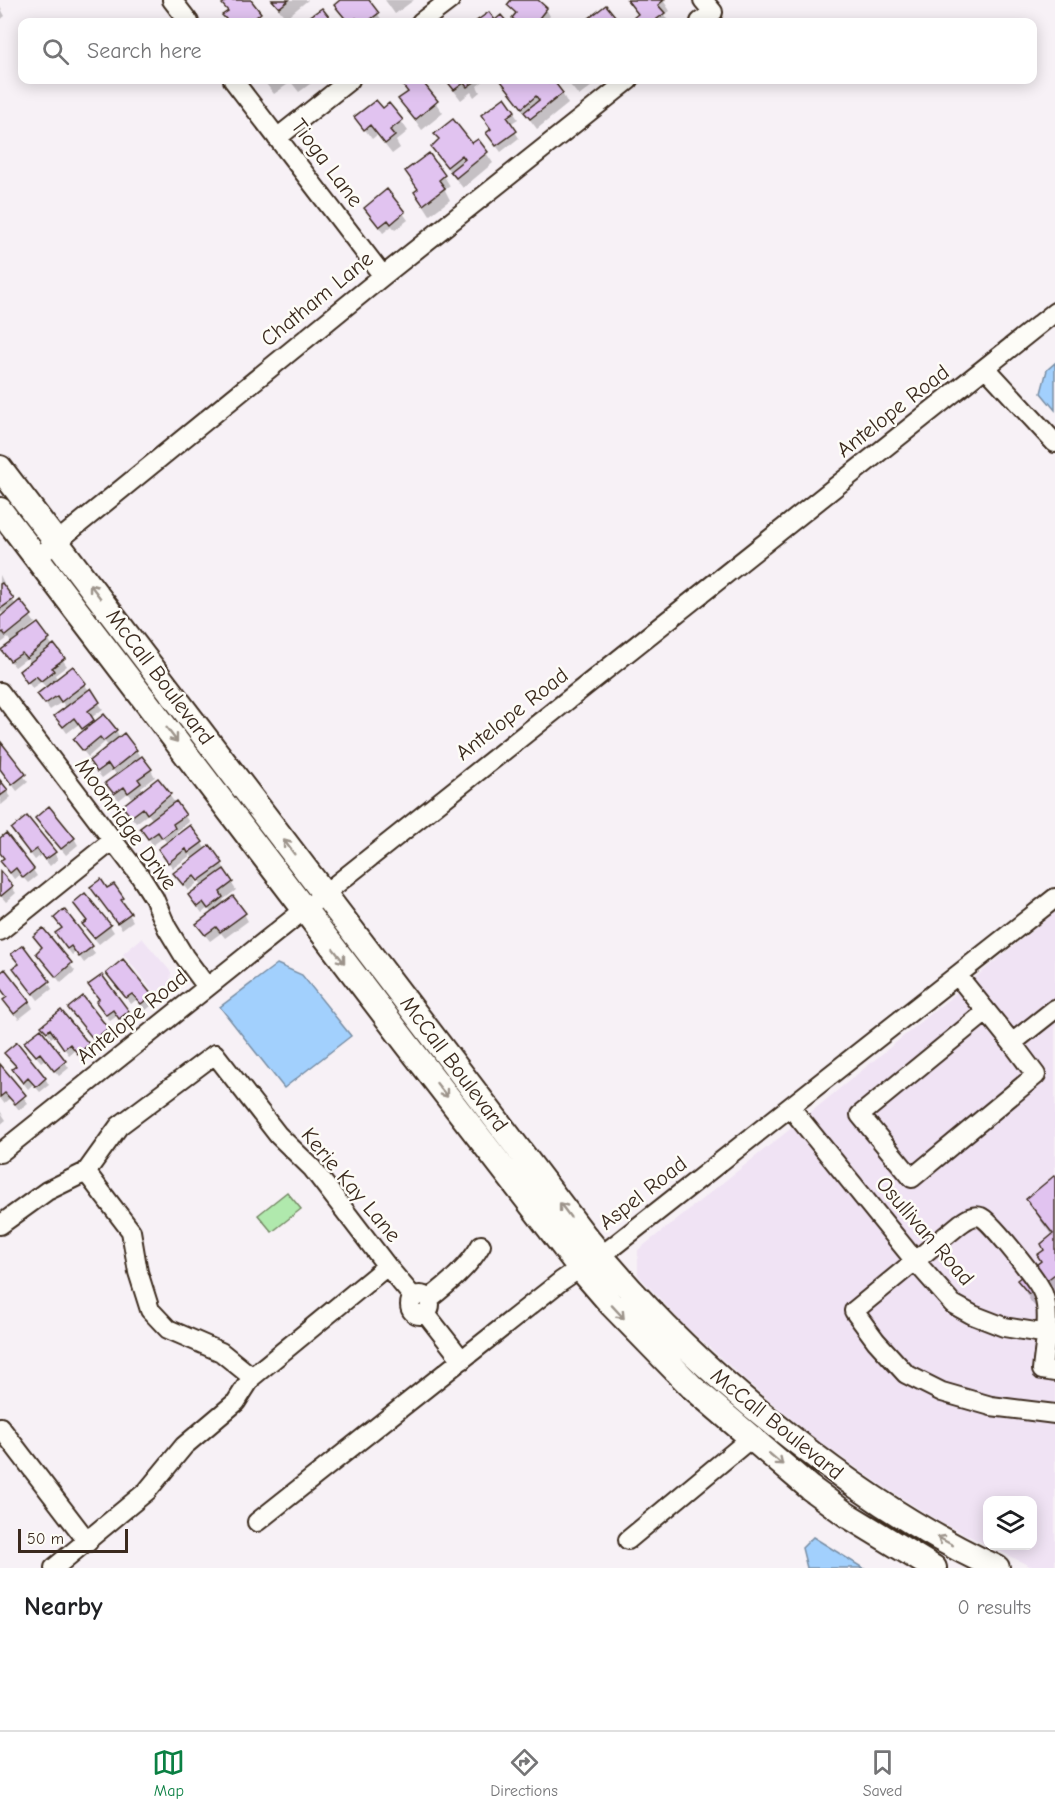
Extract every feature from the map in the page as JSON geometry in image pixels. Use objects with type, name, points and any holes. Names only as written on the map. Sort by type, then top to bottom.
[{"type":"main road","name":"McCall Boulevard","points":[[0,468],[325,893],[590,1262],[612,1305],[700,1394],[810,1488],[847,1515],[934,1568]]},
{"type":"main road","name":"McCall Boulevard","points":[[0,510],[304,909],[590,1262],[628,1287],[696,1359],[768,1420],[831,1469],[915,1525],[997,1568]]},
{"type":"street","points":[[172,0],[186,18]]},
{"type":"street","points":[[426,18],[450,0]]},
{"type":"street","name":"Tioga Lane","points":[[236,84],[383,276]]},
{"type":"street","points":[[277,138],[345,84]]},
{"type":"street","name":"Chatham Lane","points":[[37,558],[383,276],[624,84]]},
{"type":"street","name":"Antelope Road","points":[[0,1153],[1055,312]]},
{"type":"street","points":[[986,368],[1055,443]]},
{"type":"street","name":"Moonridge Drive","points":[[3,703],[144,883],[154,898],[167,928],[207,987]]},
{"type":"street","points":[[0,931],[112,841]]},
{"type":"street","name":"Aspel Road","points":[[257,1522],[462,1360],[791,1108],[1055,898]]},
{"type":"street","points":[[958,976],[1036,1076],[912,1178],[860,1115],[986,1012]]},
{"type":"street","points":[[1012,1043],[1055,1009]]},
{"type":"street","name":"Kerie Kay Lane","points":[[0,1225],[47,1191],[86,1172],[119,1126],[215,1054],[278,1136],[312,1168],[387,1266],[252,1377],[236,1402],[184,1446],[147,1491],[54,1568]]},
{"type":"street","name":"Osullivan Road","points":[[791,1108],[915,1261],[953,1304],[973,1315],[1004,1327],[1050,1334]]},
{"type":"street","points":[[86,1172],[131,1231],[138,1272],[150,1310],[168,1329],[221,1352],[252,1377]]},
{"type":"street","points":[[1055,1372],[1042,1370],[1050,1334],[1043,1294],[1037,1282],[1017,1257],[980,1216],[971,1216],[960,1224],[854,1311],[876,1341],[906,1374],[942,1392],[991,1406],[1055,1414]]},
{"type":"street","points":[[423,1304],[457,1275],[481,1245]]},
{"type":"street","points":[[387,1266],[423,1304],[462,1360]]},
{"type":"street","points":[[0,1427],[88,1542]]},
{"type":"street","points":[[628,1540],[751,1438]]},
{"type":"shaded area","points":[[1055,912],[1055,1568],[1034,1568],[997,1550],[1037,1550],[1037,1496],[983,1496],[983,1543],[940,1522],[881,1485],[817,1440],[683,1324],[638,1275],[638,1250],[794,1126]]},
{"type":"shaded area","points":[[142,938],[171,972],[170,985],[157,996],[123,954]]},
{"type":"green space","points":[[287,1192],[301,1209],[272,1232],[258,1215]]},
{"type":"water","points":[[1055,363],[1055,410],[1041,393],[1047,370]]},
{"type":"water","points":[[277,964],[302,975],[351,1036],[284,1088],[220,1007]]},
{"type":"water","points":[[813,1537],[863,1568],[807,1568],[802,1548]]},
{"type":"building","points":[[228,0],[251,0],[261,13],[255,18],[225,18],[222,15],[228,11],[222,4]]},
{"type":"building","points":[[272,0],[289,0],[279,8]]},
{"type":"building","points":[[340,0],[369,0],[379,13],[372,18],[345,18],[334,5]]},
{"type":"building","points":[[511,0],[538,0],[547,8],[539,18],[512,18],[516,13],[507,5]]},
{"type":"building","points":[[627,0],[664,0],[658,5],[665,13],[658,18],[633,18],[638,14]]},
{"type":"building","points":[[606,5],[617,18],[589,18]]},
{"type":"building","points":[[322,8],[330,18],[308,18]]},
{"type":"building","points":[[489,12],[494,18],[481,18]]},
{"type":"building","points":[[402,84],[424,84],[438,101],[415,120],[398,99],[408,92]]},
{"type":"building","points":[[449,84],[463,84],[454,90]]},
{"type":"building","points":[[503,84],[556,84],[563,93],[530,119],[524,112],[539,100],[536,96],[522,108]]},
{"type":"building","points":[[505,97],[515,111],[507,117],[517,131],[496,146],[486,133],[491,129],[481,115]]},
{"type":"building","points":[[376,100],[383,108],[389,103],[403,120],[390,130],[395,136],[385,144],[370,125],[364,130],[354,117]]},
{"type":"building","points":[[453,119],[472,143],[478,139],[488,152],[456,178],[450,171],[465,159],[462,155],[447,167],[431,147],[439,139],[434,134]]},
{"type":"building","points":[[429,153],[445,175],[439,180],[445,188],[423,205],[414,192],[418,189],[405,171]]},
{"type":"building","points":[[387,189],[405,212],[391,224],[388,220],[379,227],[364,208]]},
{"type":"building","points":[[2,583],[14,599],[0,609],[0,584]]},
{"type":"building","points":[[20,600],[32,615],[6,636],[3,632],[0,634],[0,617]]},
{"type":"building","points":[[38,623],[50,639],[26,658],[22,653],[10,661],[1,650]]},
{"type":"building","points":[[54,644],[65,658],[41,681],[36,676],[27,683],[19,671]]},
{"type":"building","points":[[73,666],[86,683],[61,702],[57,696],[45,704],[37,694]]},
{"type":"building","points":[[91,688],[100,702],[88,711],[94,720],[82,729],[74,718],[63,727],[54,716]]},
{"type":"building","points":[[104,714],[117,730],[103,741],[100,737],[83,751],[73,739]]},
{"type":"building","points":[[124,733],[137,750],[112,770],[108,764],[97,772],[89,761]]},
{"type":"building","points":[[1,742],[26,774],[12,785],[0,769]]},
{"type":"building","points":[[142,756],[152,769],[138,779],[141,783],[128,793],[124,787],[114,794],[105,783]]},
{"type":"building","points":[[158,778],[171,794],[147,814],[143,808],[131,817],[122,806]]},
{"type":"building","points":[[0,780],[8,790],[0,796]]},
{"type":"building","points":[[176,801],[186,815],[173,824],[175,828],[162,838],[158,832],[148,839],[140,828]]},
{"type":"building","points":[[49,806],[75,838],[61,849],[35,818]]},
{"type":"building","points":[[27,816],[56,852],[45,860],[37,849],[30,854],[11,829]]},
{"type":"building","points":[[190,825],[203,842],[188,853],[186,849],[168,863],[158,849]]},
{"type":"building","points":[[6,833],[34,869],[23,878],[16,868],[10,873],[0,861],[4,858],[0,853],[0,838]]},
{"type":"building","points":[[210,845],[223,863],[198,881],[194,876],[183,885],[173,873]]},
{"type":"building","points":[[224,869],[233,882],[220,892],[223,897],[208,909],[203,902],[197,907],[188,895]]},
{"type":"building","points":[[0,871],[13,886],[1,896],[0,895]]},
{"type":"building","points":[[101,879],[107,888],[114,884],[124,898],[121,900],[131,913],[117,923],[90,887]]},
{"type":"building","points":[[85,893],[111,925],[94,938],[82,924],[87,921],[73,903]]},
{"type":"building","points":[[233,896],[246,913],[220,932],[216,927],[205,935],[196,924]]},
{"type":"building","points":[[64,909],[93,946],[79,957],[71,946],[67,949],[55,933],[62,928],[54,918]]},
{"type":"building","points":[[43,928],[72,963],[56,977],[36,953],[42,947],[33,936]]},
{"type":"building","points":[[23,945],[50,981],[33,994],[13,968],[19,964],[11,954]]},
{"type":"building","points":[[123,959],[152,995],[141,1004],[132,994],[126,998],[106,973]]},
{"type":"building","points":[[5,969],[30,1001],[14,1014],[3,1000],[7,997],[0,988],[0,973]]},
{"type":"building","points":[[102,975],[129,1011],[119,1019],[113,1010],[106,1015],[96,1002],[99,999],[88,985]]},
{"type":"building","points":[[83,996],[108,1028],[94,1040],[68,1008]]},
{"type":"building","points":[[61,1010],[89,1044],[78,1054],[70,1044],[64,1049],[50,1029],[47,1032],[41,1026]]},
{"type":"building","points":[[41,1029],[66,1061],[54,1071],[40,1053],[36,1056],[24,1042]]},
{"type":"building","points":[[17,1042],[46,1078],[36,1087],[28,1078],[23,1083],[12,1069],[16,1066],[4,1053]]},
{"type":"building","points":[[0,1064],[26,1095],[15,1104],[5,1093],[0,1097]]},
{"type":"building","points":[[1055,1175],[1055,1274],[1029,1294],[1017,1280],[1041,1261],[1037,1255],[1044,1250],[1041,1244],[1053,1234],[1026,1199]]}]
